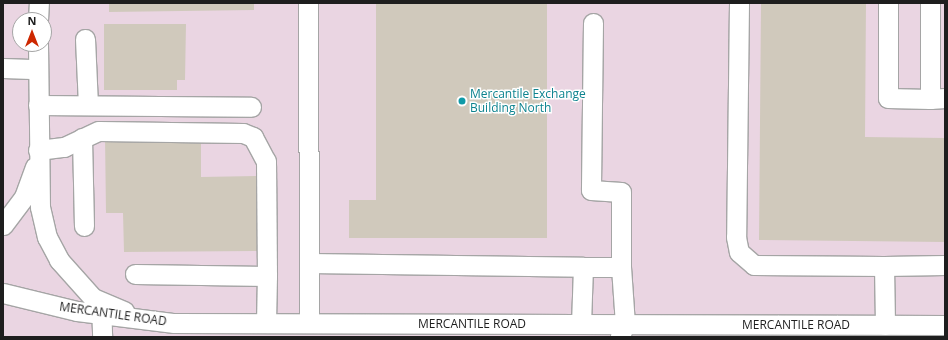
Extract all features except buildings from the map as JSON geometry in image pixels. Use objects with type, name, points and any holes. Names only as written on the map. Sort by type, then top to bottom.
[{"type":"street","points":[[308,3],[309,323]]},
{"type":"street","points":[[739,3],[736,237],[739,252],[754,265],[945,265]]},
{"type":"street","points":[[888,3],[888,98],[938,98],[930,3]]},
{"type":"street","points":[[593,23],[591,190],[621,192],[622,330]]},
{"type":"street","points":[[86,39],[88,104]]},
{"type":"street","points":[[38,52],[38,150],[40,207],[47,237],[59,260],[77,283],[102,308],[102,337]]},
{"type":"street","points":[[3,68],[38,69]]},
{"type":"street","points":[[38,106],[88,104],[251,107]]},
{"type":"street","points":[[38,150],[64,147],[98,131],[243,133],[253,137],[266,161],[267,276],[259,328]]},
{"type":"street","points":[[82,138],[84,226]]},
{"type":"street","points":[[4,224],[24,197],[33,176],[38,150]]},
{"type":"street","points":[[309,263],[621,267]]},
{"type":"street","points":[[884,266],[885,325]]},
{"type":"street","points":[[581,324],[582,267]]},
{"type":"street","points":[[135,274],[267,276]]},
{"type":"street","name":"MERCANTILE ROAD","points":[[3,293],[77,311],[102,308],[148,321],[235,330],[309,323],[344,330],[505,330],[581,324],[622,330],[724,331],[885,325],[918,331],[945,325]]},
{"type":"shaded area","points":[[3,3],[945,3],[945,337],[3,337]]},
{"type":"place","name":"Mercantile Exchange Building North","points":[[462,101]]}]
